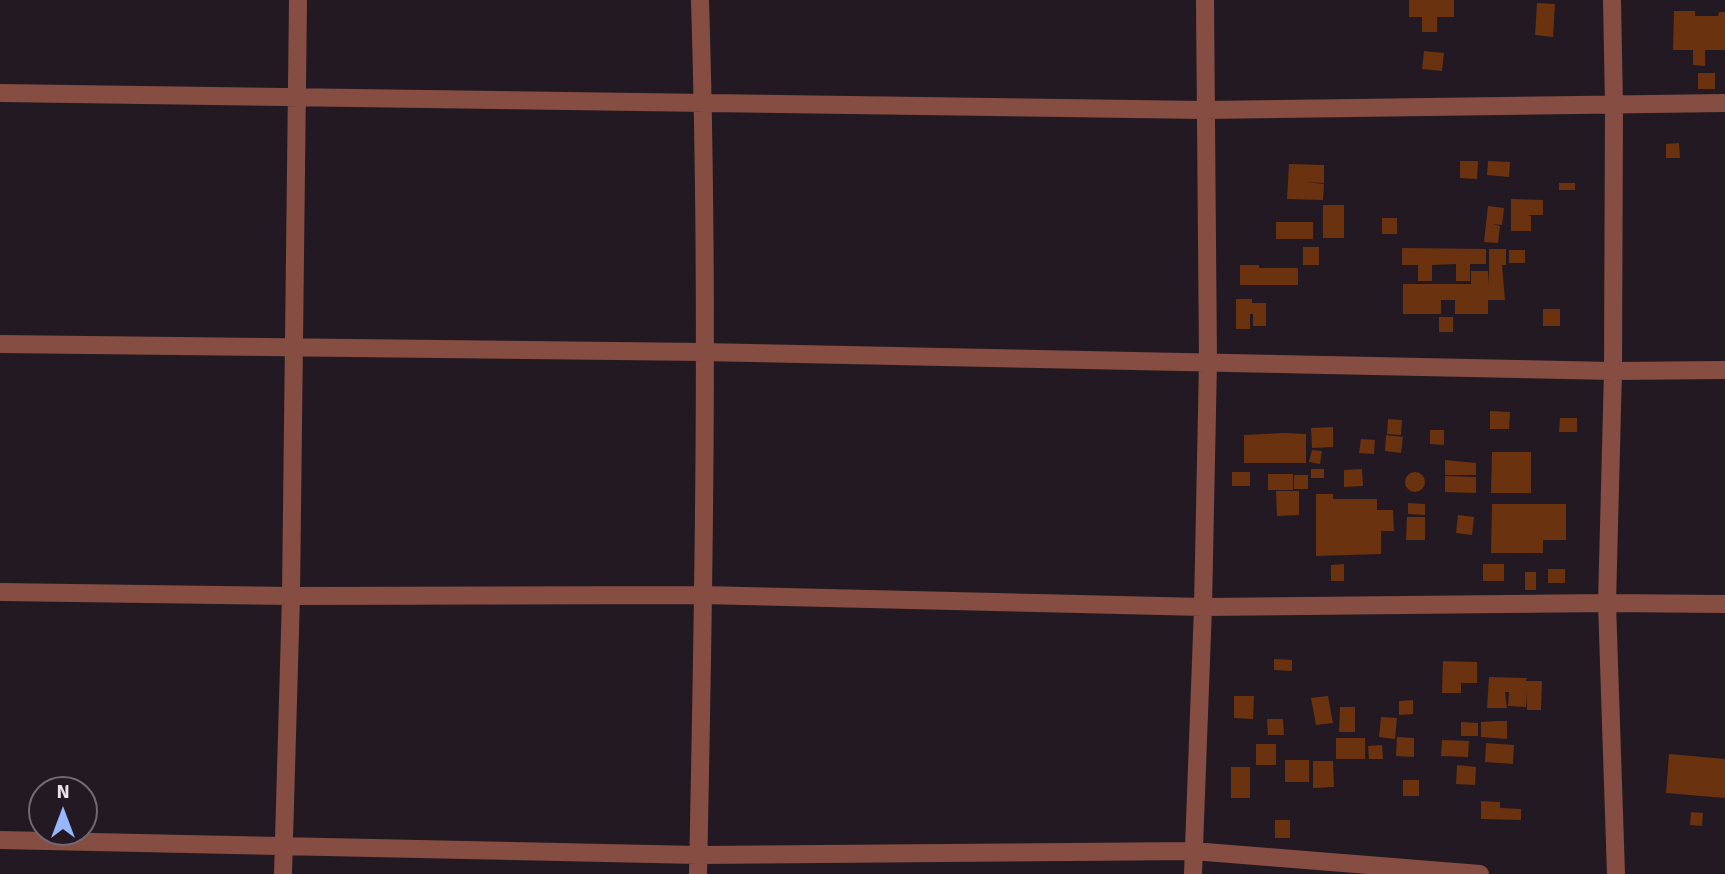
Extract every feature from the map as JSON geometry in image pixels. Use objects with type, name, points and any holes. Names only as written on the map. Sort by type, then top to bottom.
[{"type":"street","points":[[283,874],[291,596],[298,0]]},
{"type":"street","points":[[698,874],[703,352],[703,102],[700,0]]},
{"type":"street","points":[[1193,874],[1203,607],[1208,362],[1205,0]]},
{"type":"street","points":[[1612,0],[1613,370],[1607,603],[1616,874]]},
{"type":"street","points":[[0,93],[1204,110],[1725,103]]},
{"type":"street","points":[[0,344],[703,352],[1725,370]]},
{"type":"street","points":[[0,592],[291,596],[702,595],[1203,607],[1725,604]]},
{"type":"street","points":[[0,840],[698,855],[1193,851],[1480,874]]},
{"type":"building","points":[[1409,0],[1454,0],[1454,17],[1437,17],[1437,32],[1422,32],[1422,17],[1409,17]]},
{"type":"building","points":[[1537,3],[1555,4],[1553,37],[1535,35]]},
{"type":"building","points":[[1674,11],[1695,11],[1695,16],[1718,16],[1719,12],[1725,12],[1725,50],[1705,50],[1705,66],[1693,65],[1693,50],[1673,50]]},
{"type":"building","points":[[1424,51],[1444,53],[1442,71],[1422,69]]},
{"type":"building","points":[[1698,73],[1715,73],[1715,89],[1698,89]]},
{"type":"building","points":[[1679,143],[1680,158],[1666,158],[1666,144]]},
{"type":"building","points":[[1460,161],[1478,161],[1477,179],[1460,178]]},
{"type":"building","points":[[1488,161],[1510,162],[1509,177],[1487,175]]},
{"type":"building","points":[[1289,164],[1324,165],[1324,183],[1306,182],[1324,184],[1323,200],[1287,199]]},
{"type":"building","points":[[1559,183],[1575,183],[1575,190],[1559,190]]},
{"type":"building","points":[[1511,199],[1543,200],[1543,215],[1528,215],[1531,216],[1531,231],[1511,231]]},
{"type":"building","points":[[1323,205],[1344,205],[1344,238],[1323,238]]},
{"type":"building","points":[[1488,206],[1504,208],[1502,225],[1493,224],[1500,226],[1498,243],[1484,242]]},
{"type":"building","points":[[1382,218],[1397,218],[1397,234],[1382,234]]},
{"type":"building","points":[[1276,222],[1313,222],[1313,239],[1276,239]]},
{"type":"building","points":[[1303,247],[1319,247],[1319,265],[1303,265]]},
{"type":"building","points":[[1402,248],[1486,249],[1486,264],[1470,264],[1470,281],[1456,281],[1456,264],[1432,265],[1432,281],[1418,281],[1418,265],[1402,265]]},
{"type":"building","points":[[1489,249],[1506,249],[1506,265],[1502,265],[1505,300],[1488,300],[1488,314],[1455,314],[1455,300],[1441,300],[1441,314],[1403,314],[1403,284],[1471,284],[1471,271],[1488,271],[1489,285]]},
{"type":"building","points":[[1509,250],[1525,250],[1525,263],[1509,263]]},
{"type":"building","points":[[1240,265],[1298,268],[1298,285],[1240,285]]},
{"type":"building","points":[[1236,299],[1252,299],[1252,303],[1266,303],[1266,326],[1253,326],[1253,314],[1250,314],[1250,329],[1236,329]]},
{"type":"building","points":[[1543,309],[1560,309],[1560,326],[1543,326]]},
{"type":"building","points":[[1439,317],[1453,317],[1453,332],[1439,332]]},
{"type":"building","points":[[1490,411],[1510,412],[1509,429],[1490,429]]},
{"type":"building","points":[[1560,418],[1577,418],[1577,432],[1559,432]]},
{"type":"building","points":[[1388,419],[1402,420],[1401,435],[1387,434]]},
{"type":"building","points":[[1333,427],[1333,447],[1312,448],[1311,428]]},
{"type":"building","points":[[1430,430],[1444,430],[1444,445],[1430,444]]},
{"type":"building","points":[[1306,434],[1306,463],[1244,463],[1244,435]]},
{"type":"building","points":[[1386,435],[1403,437],[1401,453],[1385,451]]},
{"type":"building","points":[[1361,439],[1375,440],[1374,454],[1359,453]]},
{"type":"building","points":[[1312,450],[1322,451],[1320,464],[1309,462]]},
{"type":"building","points":[[1492,452],[1531,452],[1531,493],[1491,493]]},
{"type":"building","points":[[1445,460],[1476,463],[1476,475],[1445,475]]},
{"type":"building","points":[[1311,469],[1324,469],[1324,478],[1311,478]]},
{"type":"building","points":[[1362,469],[1363,486],[1344,487],[1344,470]]},
{"type":"building","points":[[1232,472],[1250,472],[1250,486],[1232,486]]},
{"type":"building","points":[[1415,472],[1422,475],[1425,482],[1422,489],[1415,492],[1408,489],[1405,482],[1408,475]]},
{"type":"building","points":[[1268,474],[1293,474],[1293,490],[1268,490]]},
{"type":"building","points":[[1294,475],[1308,475],[1308,489],[1294,489]]},
{"type":"building","points":[[1445,476],[1476,477],[1476,493],[1445,492]]},
{"type":"building","points":[[1276,491],[1299,491],[1299,515],[1277,516]]},
{"type":"building","points":[[1316,494],[1333,494],[1333,499],[1377,499],[1377,510],[1393,510],[1394,531],[1381,531],[1381,554],[1316,556]]},
{"type":"building","points":[[1408,503],[1425,504],[1425,515],[1408,514]]},
{"type":"building","points":[[1492,504],[1566,504],[1566,540],[1543,540],[1543,553],[1491,553]]},
{"type":"building","points":[[1458,515],[1474,517],[1472,535],[1456,533]]},
{"type":"building","points":[[1407,517],[1425,517],[1425,540],[1406,540]]},
{"type":"building","points":[[1344,564],[1344,581],[1331,581],[1331,565]]},
{"type":"building","points":[[1483,564],[1504,564],[1504,581],[1483,581]]},
{"type":"building","points":[[1548,569],[1565,569],[1565,583],[1548,583]]},
{"type":"building","points":[[1525,572],[1536,572],[1536,590],[1525,590]]},
{"type":"building","points":[[1274,659],[1292,660],[1292,671],[1274,670]]},
{"type":"building","points":[[1443,661],[1477,662],[1477,683],[1461,683],[1461,693],[1442,693]]},
{"type":"building","points":[[1489,677],[1542,681],[1541,710],[1527,710],[1527,692],[1526,707],[1508,706],[1509,692],[1505,692],[1507,708],[1487,708]]},
{"type":"building","points":[[1234,696],[1254,696],[1253,719],[1234,718]]},
{"type":"building","points":[[1328,696],[1333,723],[1316,725],[1311,698]]},
{"type":"building","points":[[1413,700],[1413,714],[1399,715],[1399,701]]},
{"type":"building","points":[[1340,707],[1355,707],[1355,732],[1339,732]]},
{"type":"building","points":[[1381,717],[1397,718],[1395,739],[1379,737]]},
{"type":"building","points":[[1267,719],[1283,719],[1284,735],[1268,735]]},
{"type":"building","points":[[1507,721],[1507,739],[1481,737],[1481,722]]},
{"type":"building","points":[[1461,722],[1478,723],[1478,736],[1461,736]]},
{"type":"building","points":[[1397,737],[1414,738],[1414,757],[1396,756]]},
{"type":"building","points":[[1336,738],[1365,738],[1365,759],[1336,759]]},
{"type":"building","points":[[1442,740],[1469,741],[1468,757],[1441,756]]},
{"type":"building","points":[[1486,743],[1514,745],[1513,764],[1485,762]]},
{"type":"building","points":[[1256,744],[1276,744],[1276,765],[1256,765]]},
{"type":"building","points":[[1382,745],[1383,759],[1369,759],[1368,746]]},
{"type":"building","points":[[1669,754],[1725,759],[1725,798],[1666,793]]},
{"type":"building","points":[[1285,760],[1309,760],[1309,782],[1285,782]]},
{"type":"building","points":[[1313,761],[1333,761],[1334,787],[1313,788]]},
{"type":"building","points":[[1457,765],[1476,767],[1475,785],[1456,784]]},
{"type":"building","points":[[1231,767],[1250,767],[1250,798],[1231,798]]},
{"type":"building","points":[[1403,780],[1419,780],[1419,796],[1403,796]]},
{"type":"building","points":[[1481,801],[1500,802],[1500,808],[1521,809],[1521,820],[1481,819]]},
{"type":"building","points":[[1691,812],[1703,813],[1702,826],[1690,825]]},
{"type":"building","points":[[1275,820],[1290,820],[1290,838],[1275,838]]}]
